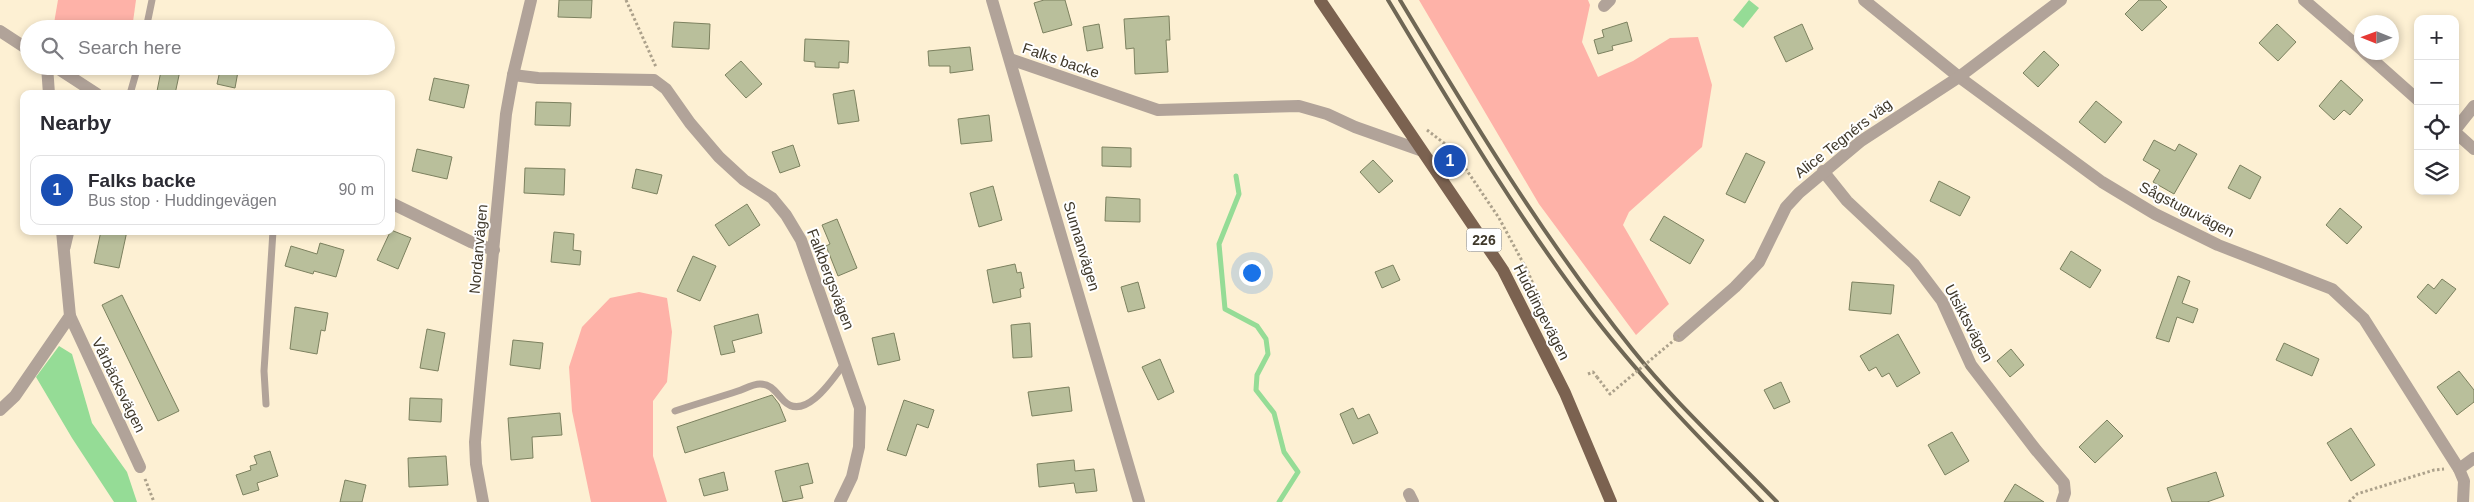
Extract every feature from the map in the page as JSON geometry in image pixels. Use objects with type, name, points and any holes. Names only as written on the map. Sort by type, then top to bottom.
[{"type":"main road","name":"Huddingevägen","points":[[1320,0],[1420,150],[1487,244],[1507,278],[1565,393],[1611,502]]},
{"type":"street","name":"Nordanvägen","points":[[483,502],[476,464],[475,442],[494,250],[501,156],[512,75],[531,0]]},
{"type":"street","name":"Sunnanvägen","points":[[992,0],[1139,502]]},
{"type":"street","name":"Sågstuguvägen","points":[[1864,0],[1959,77],[2102,182],[2155,214],[2218,245],[2332,289],[2364,319],[2459,469]]},
{"type":"street","name":"Alice Tegnérs väg","points":[[1679,336],[1735,287],[1759,262],[1786,207],[1823,171],[1861,141],[1959,77],[2061,0]]},
{"type":"street","points":[[2304,0],[2354,44]]},
{"type":"street","points":[[0,31],[20,44]]},
{"type":"street","name":"Falks backe","points":[[1010,59],[1158,110],[1300,106],[1327,114],[1355,127],[1420,150]]},
{"type":"street","points":[[2372,60],[2414,97]]},
{"type":"street","points":[[48,75],[49,90]]},
{"type":"street","points":[[68,75],[91,90]]},
{"type":"street","points":[[512,75],[538,78],[654,80]]},
{"type":"street","name":"Falkbergsvägen","points":[[654,80],[666,89],[690,123],[719,157],[744,180],[772,198],[786,214],[801,240],[860,408],[859,447],[852,477],[840,502]]},
{"type":"street","points":[[2459,126],[2474,106]]},
{"type":"street","points":[[2459,135],[2474,148]]},
{"type":"street","name":"Utsiktsvägen","points":[[1823,171],[1847,201],[1914,264],[1936,293],[1957,330],[1971,365],[2036,450],[2064,482],[2065,493],[2062,502]]},
{"type":"street","points":[[395,206],[470,242],[494,250]]},
{"type":"street","name":"Vårbäcksvägen","points":[[62,235],[70,316],[140,467]]},
{"type":"street","points":[[0,410],[14,396],[70,316]]},
{"type":"street","points":[[2463,502],[2464,481],[2459,469],[2474,458]]},
{"type":"lane","points":[[148,20],[152,0]]},
{"type":"lane","points":[[131,90],[135,75]]},
{"type":"lane","points":[[64,256],[70,235]]},
{"type":"lane","points":[[266,404],[264,371],[273,235]]},
{"type":"lane","points":[[675,411],[759,384],[774,389],[784,401],[794,407],[803,406],[820,394],[844,364]]},
{"type":"path","points":[[626,0],[656,67],[654,80]]},
{"type":"path","points":[[1588,374],[1593,372],[1610,394],[1679,336]]},
{"type":"path","points":[[140,467],[154,502]]},
{"type":"path","points":[[2349,502],[2357,494],[2434,470],[2459,469]]},
{"type":"shaded area","points":[[58,0],[136,0],[133,20],[55,20]]},
{"type":"shaded area","points":[[1419,0],[1588,0],[1590,5],[1582,42],[1598,77],[1633,61],[1670,38],[1698,37],[1712,85],[1702,147],[1629,212],[1623,225],[1669,304],[1636,335],[1539,204]]},
{"type":"shaded area","points":[[1749,0],[1759,8],[1743,28],[1733,20]]},
{"type":"shaded area","points":[[639,292],[667,298],[672,332],[667,382],[653,401],[653,456],[667,502],[591,502],[572,411],[569,367],[582,327],[610,298]]},
{"type":"shaded area","points":[[59,346],[72,354],[92,423],[127,472],[137,502],[114,502],[72,438],[36,377]]},
{"type":"building","points":[[559,0],[592,0],[591,18],[558,17]]},
{"type":"building","points":[[1044,0],[1065,0],[1072,25],[1043,33],[1034,3]]},
{"type":"building","points":[[2139,0],[2160,0],[2167,7],[2142,31],[2125,14]]},
{"type":"building","points":[[1169,16],[1170,40],[1166,40],[1168,72],[1135,74],[1134,48],[1126,49],[1124,19]]},
{"type":"building","points":[[674,22],[710,24],[709,49],[672,47]]},
{"type":"building","points":[[1627,22],[1632,41],[1612,46],[1613,50],[1598,54],[1594,40],[1604,37],[1602,30]]},
{"type":"building","points":[[1099,24],[1103,48],[1087,51],[1083,27]]},
{"type":"building","points":[[1802,24],[1813,49],[1786,62],[1774,37]]},
{"type":"building","points":[[2277,24],[2296,42],[2278,61],[2259,43]]},
{"type":"building","points":[[805,39],[849,41],[848,63],[839,62],[839,68],[815,67],[815,62],[804,61]]},
{"type":"building","points":[[970,47],[973,70],[950,73],[950,66],[929,66],[928,51]]},
{"type":"building","points":[[2044,51],[2059,65],[2038,87],[2023,73]]},
{"type":"building","points":[[741,61],[762,84],[746,98],[725,75]]},
{"type":"building","points":[[160,75],[179,75],[176,90],[157,90]]},
{"type":"building","points":[[219,75],[237,75],[235,88],[217,84]]},
{"type":"building","points":[[434,78],[469,85],[464,108],[429,100]]},
{"type":"building","points":[[2341,80],[2363,100],[2350,115],[2344,110],[2334,120],[2319,106]]},
{"type":"building","points":[[854,90],[859,121],[838,124],[833,94]]},
{"type":"building","points":[[2096,101],[2122,122],[2105,143],[2079,122]]},
{"type":"building","points":[[536,102],[571,103],[570,126],[535,125]]},
{"type":"building","points":[[989,115],[992,141],[961,144],[958,119]]},
{"type":"building","points":[[2154,140],[2175,151],[2179,144],[2197,154],[2174,194],[2153,182],[2160,170],[2143,160]]},
{"type":"building","points":[[793,145],[800,166],[780,173],[772,152]]},
{"type":"building","points":[[1102,147],[1131,148],[1131,167],[1102,166]]},
{"type":"building","points":[[417,149],[452,157],[447,179],[412,171]]},
{"type":"building","points":[[1746,153],[1765,162],[1745,203],[1726,194]]},
{"type":"building","points":[[1373,160],[1393,181],[1379,193],[1360,172]]},
{"type":"building","points":[[2240,165],[2261,177],[2250,199],[2228,188]]},
{"type":"building","points":[[525,168],[565,169],[564,195],[524,193]]},
{"type":"building","points":[[636,169],[662,175],[657,194],[632,188]]},
{"type":"building","points":[[1939,181],[1970,197],[1960,216],[1930,201]]},
{"type":"building","points":[[993,186],[1002,220],[979,227],[970,193]]},
{"type":"building","points":[[1106,197],[1140,199],[1140,222],[1105,221]]},
{"type":"building","points":[[747,204],[760,225],[729,246],[715,225]]},
{"type":"building","points":[[2340,208],[2362,227],[2347,244],[2326,225]]},
{"type":"building","points":[[1664,216],[1704,240],[1690,264],[1650,240]]},
{"type":"building","points":[[837,219],[857,268],[838,276],[826,246],[830,244],[822,225]]},
{"type":"building","points":[[395,232],[411,238],[398,269],[377,260],[389,235],[395,235]]},
{"type":"building","points":[[554,232],[574,234],[573,250],[581,251],[580,265],[551,262]]},
{"type":"building","points":[[100,235],[126,235],[119,268],[94,263]]},
{"type":"building","points":[[320,243],[344,250],[336,277],[314,271],[313,274],[285,266],[291,246],[317,254]]},
{"type":"building","points":[[2071,251],[2101,270],[2090,288],[2060,269]]},
{"type":"building","points":[[693,256],[716,266],[700,301],[677,291]]},
{"type":"building","points":[[1015,264],[1017,273],[1021,272],[1024,288],[1020,289],[1021,297],[993,303],[987,270]]},
{"type":"building","points":[[1393,265],[1400,280],[1382,288],[1375,272]]},
{"type":"building","points":[[2178,276],[2190,281],[2182,303],[2198,309],[2193,323],[2177,317],[2169,342],[2156,338]]},
{"type":"building","points":[[2442,279],[2456,289],[2436,314],[2417,297],[2428,284],[2434,289]]},
{"type":"building","points":[[1138,282],[1145,308],[1128,312],[1121,287]]},
{"type":"building","points":[[1852,282],[1894,285],[1891,314],[1849,310]]},
{"type":"building","points":[[122,295],[179,411],[158,421],[102,305]]},
{"type":"building","points":[[295,307],[328,313],[325,331],[321,330],[317,354],[290,349]]},
{"type":"building","points":[[758,314],[762,333],[732,341],[735,352],[721,355],[714,326]]},
{"type":"building","points":[[1030,323],[1032,357],[1013,358],[1011,325]]},
{"type":"building","points":[[427,329],[445,333],[438,371],[420,368]]},
{"type":"building","points":[[894,333],[900,360],[878,365],[872,338]]},
{"type":"building","points":[[1898,334],[1920,373],[1897,387],[1889,373],[1882,377],[1876,367],[1869,371],[1860,356]]},
{"type":"building","points":[[513,340],[543,343],[540,369],[510,365]]},
{"type":"building","points":[[2284,343],[2319,359],[2312,376],[2276,360]]},
{"type":"building","points":[[2011,349],[2024,365],[2010,377],[1997,361]]},
{"type":"building","points":[[1160,359],[1174,392],[1158,400],[1142,367]]},
{"type":"building","points":[[2459,371],[2474,390],[2474,402],[2457,415],[2437,387]]},
{"type":"building","points":[[1781,382],[1790,402],[1774,409],[1764,390]]},
{"type":"building","points":[[1069,387],[1072,411],[1032,416],[1028,392]]},
{"type":"building","points":[[772,395],[779,404],[786,421],[685,453],[677,427]]},
{"type":"building","points":[[410,398],[442,399],[441,422],[409,420]]},
{"type":"building","points":[[904,400],[934,410],[928,428],[917,424],[906,456],[887,450]]},
{"type":"building","points":[[1353,408],[1358,419],[1369,414],[1378,433],[1353,444],[1340,414]]},
{"type":"building","points":[[560,413],[562,435],[532,437],[533,458],[511,460],[508,418]]},
{"type":"building","points":[[2107,420],[2123,436],[2095,463],[2079,447]]},
{"type":"building","points":[[2351,428],[2375,465],[2351,481],[2327,443]]},
{"type":"building","points":[[1952,432],[1969,461],[1945,475],[1928,445]]},
{"type":"building","points":[[270,451],[278,476],[257,483],[259,490],[243,495],[236,475],[251,470],[250,466],[257,464],[254,456]]},
{"type":"building","points":[[446,456],[448,485],[409,487],[408,458]]},
{"type":"building","points":[[1074,460],[1075,471],[1094,469],[1097,491],[1076,493],[1074,483],[1039,487],[1037,464]]},
{"type":"building","points":[[808,463],[813,483],[800,486],[803,498],[783,502],[775,471]]},
{"type":"building","points":[[724,472],[728,490],[704,496],[699,479]]},
{"type":"building","points":[[2216,472],[2224,496],[2207,502],[2172,502],[2167,488]]},
{"type":"building","points":[[345,480],[366,485],[362,502],[340,502]]},
{"type":"building","points":[[2015,484],[2044,502],[2004,502]]},
{"type":"waterway","points":[[1236,176],[1239,194],[1219,244],[1225,309],[1257,326],[1266,339],[1268,354],[1257,375],[1256,390],[1274,413],[1284,452],[1298,472],[1279,502]]},
{"type":"railway","points":[[1388,0],[1486,162],[1538,240],[1594,317],[1654,389],[1762,502]]},
{"type":"railway","points":[[1400,0],[1510,178],[1600,307],[1666,389],[1777,502]]},
{"type":"place","name":"Falks backe","points":[[1450,161]]}]
